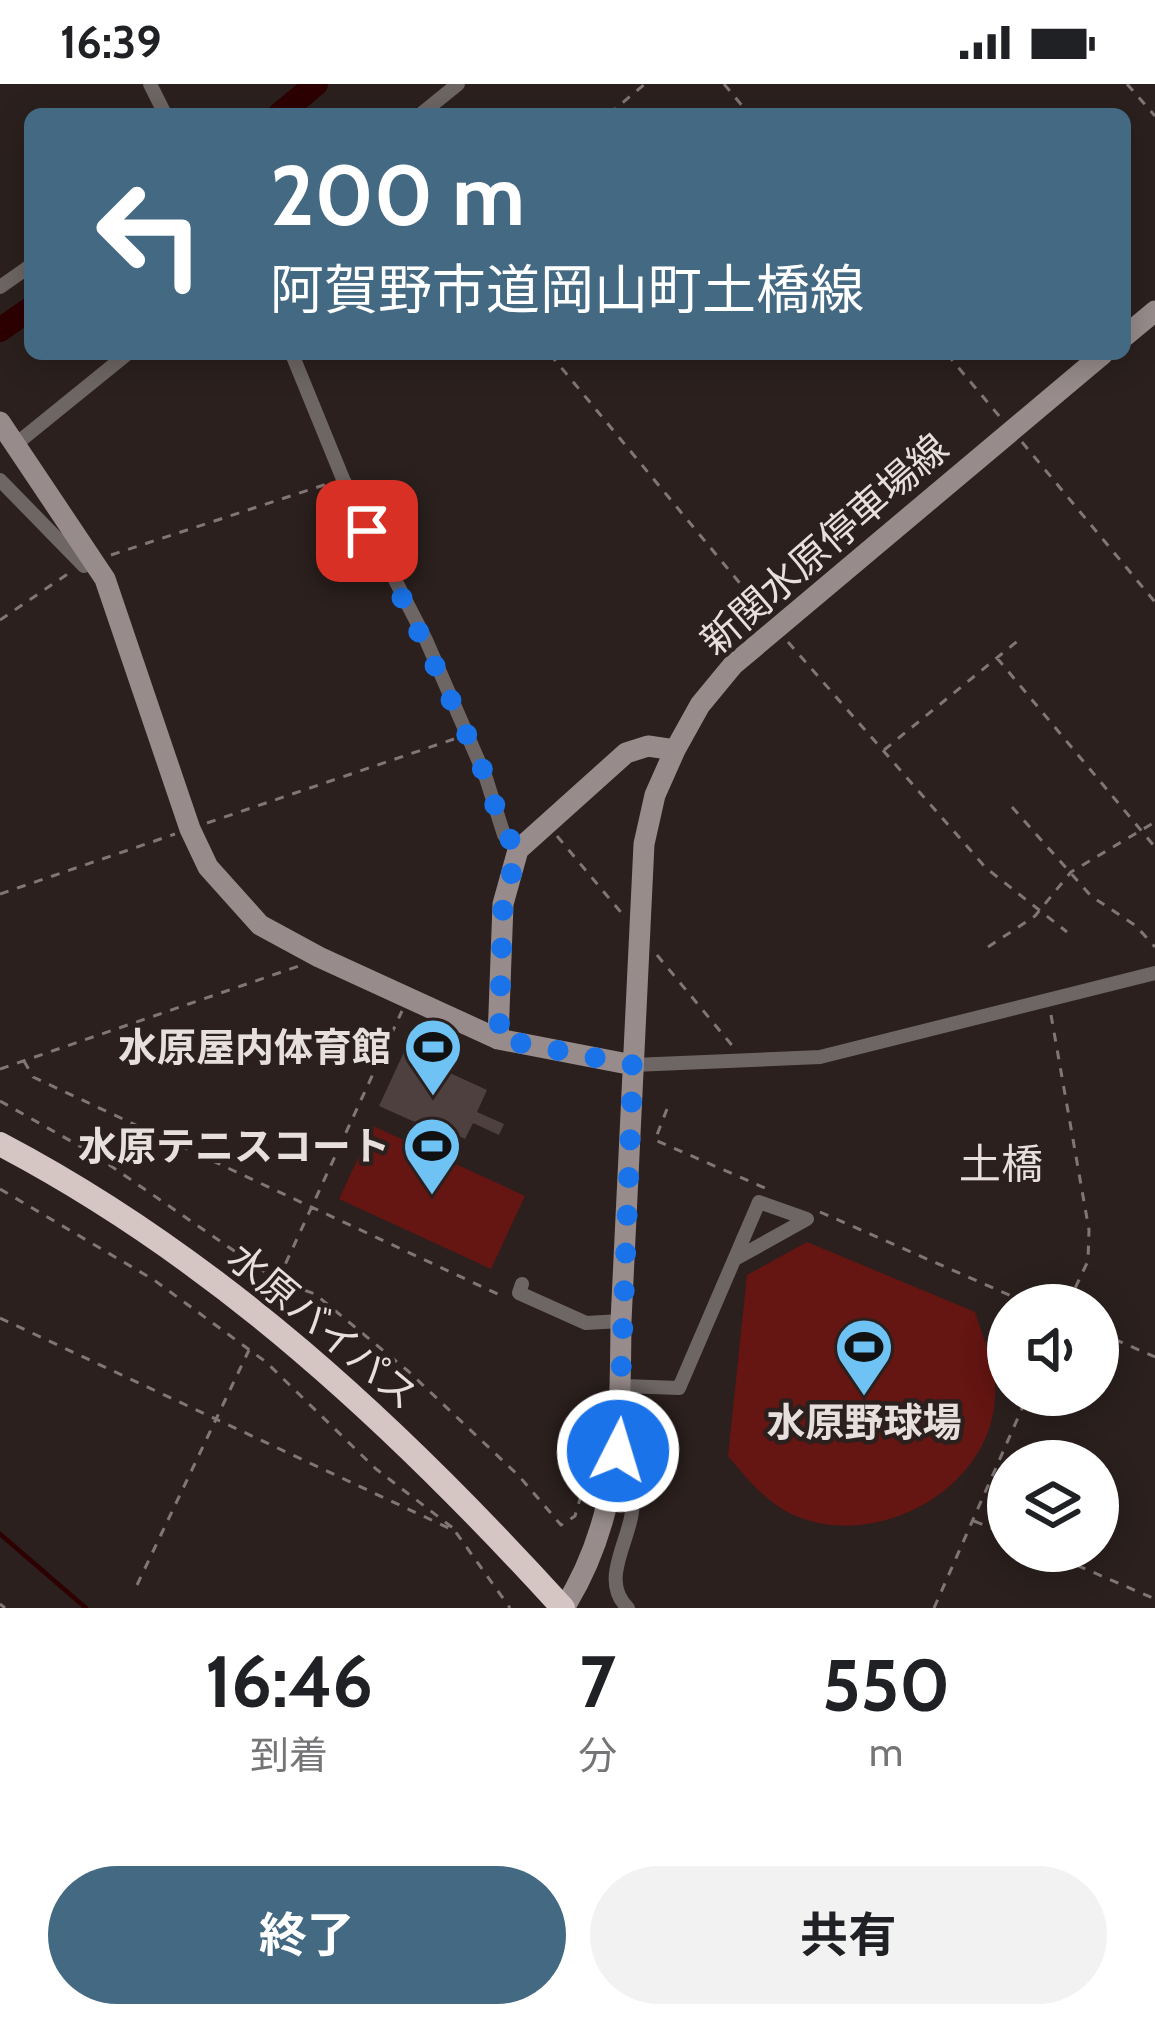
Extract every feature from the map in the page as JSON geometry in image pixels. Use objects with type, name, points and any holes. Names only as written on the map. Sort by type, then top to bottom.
[{"type":"highway","name":"水原バイパス","points":[[0,1144],[137,1226],[280,1331],[410,1446],[564,1608]]},
{"type":"main road","points":[[1131,331],[1155,311]]},
{"type":"main road","name":"新関水原停車場線","points":[[564,1608],[597,1550],[615,1483],[624,1386],[621,1321],[644,844],[655,795],[700,705],[776,628],[1096,360]]},
{"type":"main road","points":[[7,432],[115,603],[190,829],[208,867],[260,925],[499,1039],[633,1065]]},
{"type":"main road","points":[[499,1039],[503,904],[518,850],[626,753],[648,746],[675,749]]},
{"type":"street","points":[[428,108],[458,84]]},
{"type":"street","points":[[7,432],[118,360]]},
{"type":"street","points":[[294,360],[343,478],[467,734],[504,835],[518,850]]},
{"type":"street","points":[[0,480],[89,563]]},
{"type":"street","points":[[633,1065],[820,1058],[1155,973]]},
{"type":"street","points":[[624,1386],[679,1388],[735,1259],[760,1202],[807,1219],[735,1259]]},
{"type":"street","points":[[522,1285],[519,1293],[586,1323],[621,1321]]},
{"type":"street","points":[[615,1483],[631,1490],[634,1503],[615,1576],[616,1591],[628,1608]]},
{"type":"path","points":[[616,108],[645,84]]},
{"type":"path","points":[[724,84],[743,108]]},
{"type":"path","points":[[1127,84],[1155,116]]},
{"type":"path","points":[[555,360],[776,628],[986,868],[1067,932]]},
{"type":"path","points":[[952,360],[1155,602]]},
{"type":"path","points":[[0,620],[89,563],[343,478]]},
{"type":"path","points":[[883,751],[1020,639]]},
{"type":"path","points":[[997,658],[1155,847]]},
{"type":"path","points":[[0,894],[467,734]]},
{"type":"path","points":[[1012,807],[1090,896],[1136,926],[1155,947]]},
{"type":"path","points":[[988,947],[1018,931],[1071,872],[1155,822]]},
{"type":"path","points":[[0,1070],[320,957]]},
{"type":"path","points":[[278,1281],[408,998]]},
{"type":"path","points":[[1047,998],[1089,1230],[1088,1261],[1077,1284]]},
{"type":"path","points":[[24,1061],[33,1077],[518,1303]]},
{"type":"path","points":[[0,1101],[92,1153],[278,1281],[315,1294],[408,1371],[519,1476],[561,1525],[575,1516],[588,1483],[615,1483]]},
{"type":"path","points":[[667,1109],[655,1140],[781,1195]]},
{"type":"path","points":[[0,1189],[154,1280],[249,1350],[376,1469],[455,1531],[509,1608]]},
{"type":"path","points":[[802,1204],[987,1285]]},
{"type":"path","points":[[0,1318],[455,1531]]},
{"type":"path","points":[[1119,1342],[1155,1358]]},
{"type":"path","points":[[137,1585],[249,1350]]},
{"type":"path","points":[[934,1608],[1019,1416]]},
{"type":"path","points":[[972,1520],[987,1526]]},
{"type":"path","points":[[1093,1572],[1155,1599]]},
{"type":"shaded area","name":"水原テニスコート","points":[[373,1126],[525,1196],[491,1269],[339,1199]]},
{"type":"shaded area","name":"水原野球場","points":[[807,1242],[975,1312],[987,1348],[987,1416],[992,1416],[982,1445],[962,1474],[935,1497],[904,1514],[869,1524],[833,1525],[798,1517],[768,1499],[728,1456],[747,1275]]},
{"type":"building","name":"水原屋内体育館","points":[[404,1052],[487,1090],[477,1112],[504,1124],[499,1135],[473,1123],[465,1139],[457,1135],[455,1140],[379,1106]]},
{"type":"waterway","points":[[287,108],[316,84]]},
{"type":"waterway","points":[[0,330],[24,313]]},
{"type":"waterway","points":[[0,1534],[86,1608]]},
{"type":"place","name":"水原屋内体育館","points":[[433,1098]]},
{"type":"place","name":"水原テニスコート","points":[[432,1197]]},
{"type":"place","name":"水原野球場","points":[[864,1398]]},
{"type":"district","name":"土橋","points":[[1001,1164]]},
{"type":"route","points":[[367,531],[426,640],[486,778],[504,835],[518,850],[503,904],[499,1039],[633,1065],[618,1451]]}]
